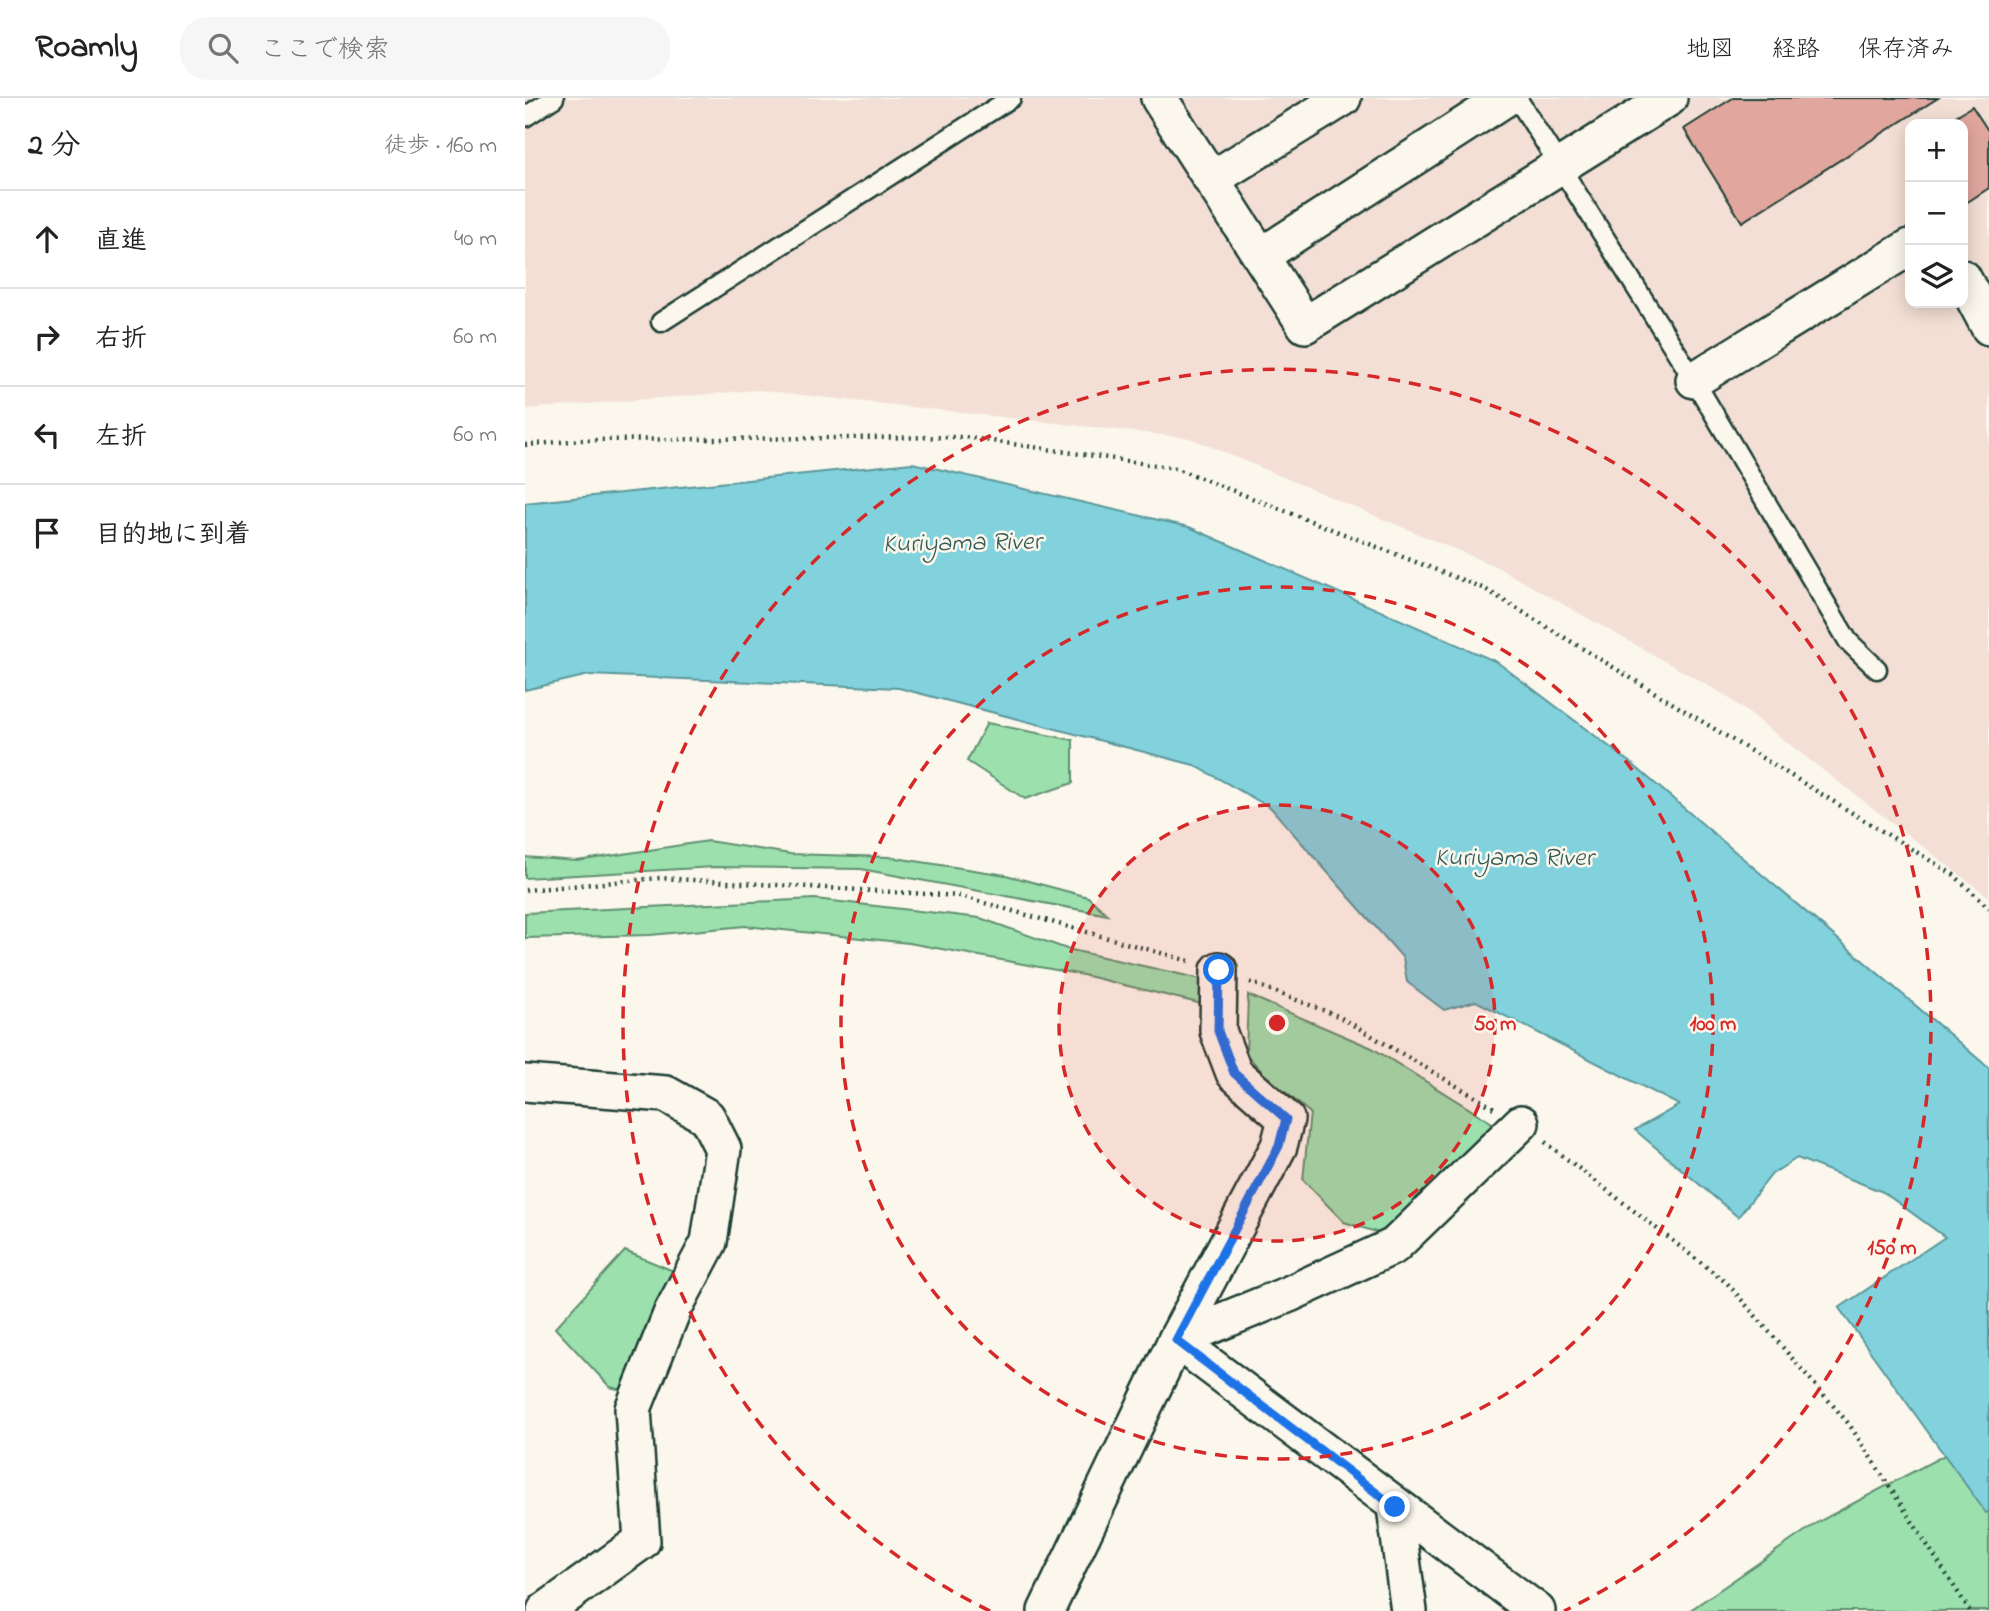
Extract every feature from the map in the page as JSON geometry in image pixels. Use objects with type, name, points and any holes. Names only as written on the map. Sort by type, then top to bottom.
[{"type":"street","points":[[1159,98],[1305,325],[1669,98]]},
{"type":"street","points":[[1212,179],[1343,98]]},
{"type":"street","points":[[1261,256],[1506,98]]},
{"type":"street","points":[[1695,380],[1905,250]]},
{"type":"street","points":[[1975,287],[1989,327]]},
{"type":"street","points":[[1046,1611],[1176,1340],[1279,1146],[1286,1119],[1234,1073],[1218,1031],[1219,970]]},
{"type":"street","points":[[525,1083],[666,1094],[707,1116],[723,1149],[709,1242],[672,1312],[633,1409],[642,1541],[545,1611]]},
{"type":"street","points":[[1176,1340],[1289,1294],[1394,1246],[1521,1124]]},
{"type":"street","points":[[1176,1340],[1537,1611]]},
{"type":"street","points":[[1395,1507],[1409,1611]]},
{"type":"lane","points":[[525,117],[554,98]]},
{"type":"lane","points":[[661,322],[1011,98]]},
{"type":"lane","points":[[1517,98],[1695,380],[1848,641],[1877,669]]},
{"type":"path","points":[[525,445],[582,440],[965,437],[1175,467],[1485,589],[1954,875],[1989,908]]},
{"type":"path","points":[[525,890],[660,878],[960,896],[1219,970],[1338,1016],[1521,1124],[1727,1283],[1849,1424],[1970,1611]]},
{"type":"shaded area","points":[[525,98],[1989,98],[1989,897],[1725,695],[1497,567],[1190,438],[758,390],[525,409]]},
{"type":"green space","points":[[987,723],[1073,740],[1073,783],[1025,799],[967,761]]},
{"type":"green space","points":[[708,841],[790,854],[889,857],[1006,875],[1088,897],[1108,915],[861,869],[715,867],[525,878],[525,857],[577,861]]},
{"type":"green space","points":[[815,899],[980,918],[1067,949],[1206,980],[1202,1004],[1083,975],[909,943],[745,926],[650,935],[525,938],[525,913]]},
{"type":"green space","points":[[1248,995],[1372,1048],[1492,1123],[1497,1140],[1379,1233],[1344,1222],[1303,1180],[1310,1113],[1264,1074],[1246,1054]]},
{"type":"green space","points":[[625,1251],[705,1284],[655,1398],[610,1387],[555,1328]]},
{"type":"green space","points":[[1969,1442],[1989,1464],[1989,1611],[1689,1611],[1818,1522]]},
{"type":"water","name":"Kuriyama River","points":[[912,463],[1189,527],[1497,662],[1631,763],[1989,1068],[1989,1511],[1986,1513],[1839,1308],[1945,1237],[1883,1192],[1797,1158],[1772,1174],[1738,1217],[1635,1130],[1679,1105],[1476,1001],[1444,1010],[1407,982],[1403,958],[1271,808],[1194,765],[899,688],[589,675],[525,690],[525,503]]},
{"type":"building","points":[[1733,98],[1938,98],[1742,222],[1684,129]]},
{"type":"building","points":[[1972,106],[1989,132],[1989,188],[1968,202],[1968,119],[1951,119]]},
{"type":"route","points":[[1219,970],[1218,1031],[1234,1073],[1286,1119],[1279,1146],[1176,1340],[1395,1507]]}]
